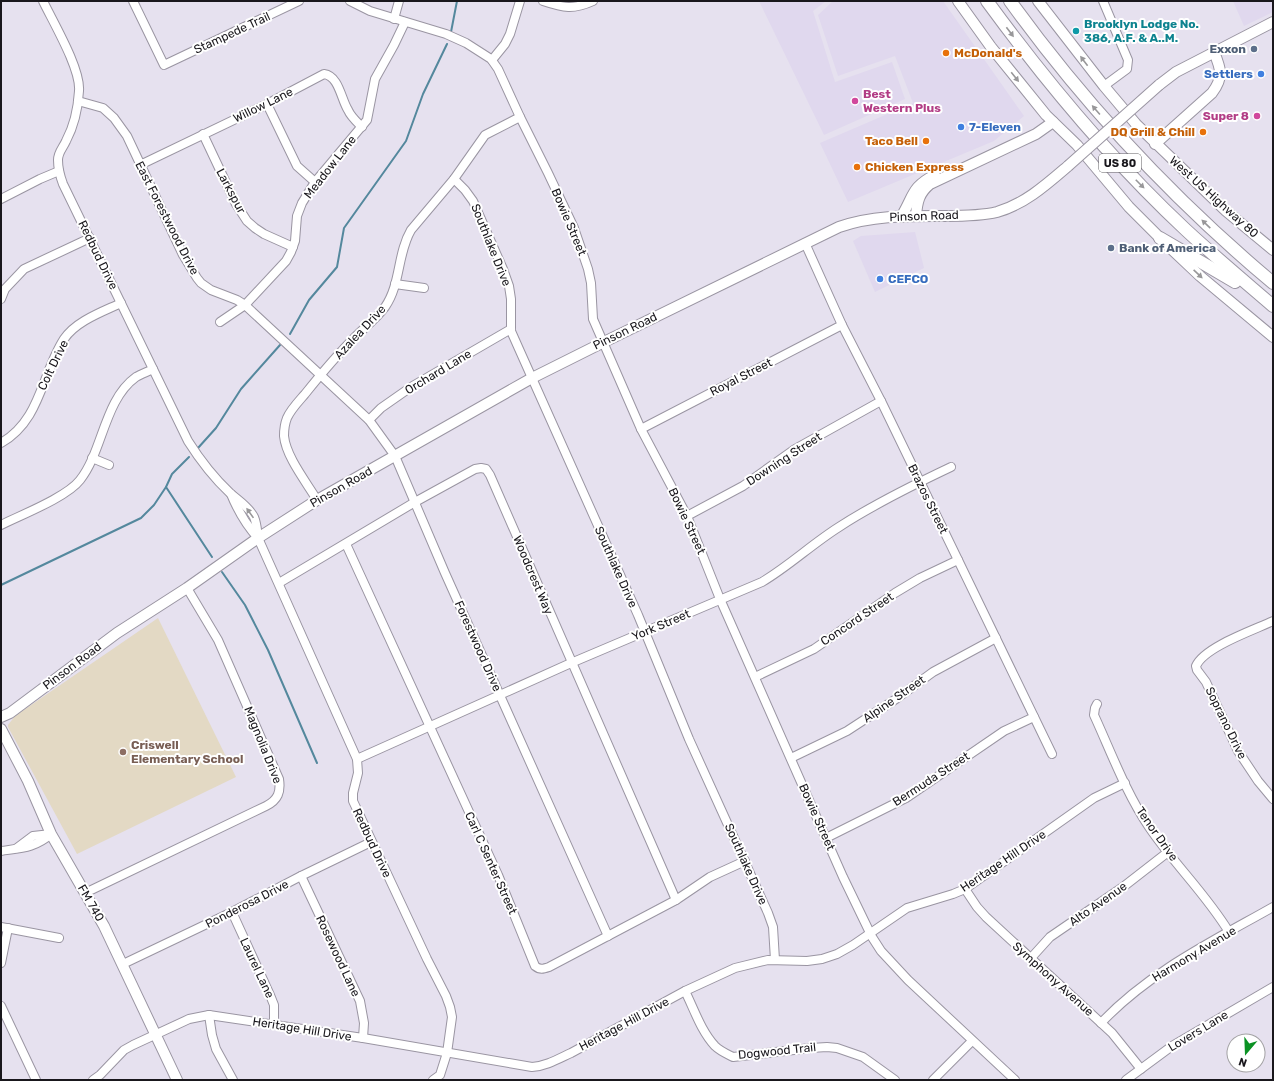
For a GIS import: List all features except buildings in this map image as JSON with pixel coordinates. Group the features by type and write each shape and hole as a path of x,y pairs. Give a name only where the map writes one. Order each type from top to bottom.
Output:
{"highway":[{"name":"US 80","path":"987,1 1043,75 1116,159 1185,229 1273,306"},
{"name":"US 80","path":"1010,1 1066,74 1141,159 1214,231 1273,283"},
{"path":"1160,238 1230,278 1261,303 1273,310"}],"main road":[{"path":"958,1 991,47 1053,122 1076,145 1129,207 1212,287 1273,337"},
{"name":"West US Highway 80","path":"1038,1 1104,86 1136,124 1226,211 1273,250"},
{"name":"Pinson Road","path":"1,717 10,713 117,633 317,500 532,378 805,243 854,222 875,218 966,215 998,211 1033,195 1159,85 1176,72 1273,22"},
{"path":"1155,144 1212,94 1216,88 1220,81 1221,71 1214,52"},
{"path":"916,216 919,197 927,187 936,180 1036,134 1053,122"},
{"path":"901,217 909,204 913,192 922,181 948,168 969,165"},
{"name":"FM 740","path":"1,729 28,781 51,834 104,926 178,1080"}],"street":[{"name":"Redbud Drive","path":"42,1 72,62 79,81 78,101 74,122 66,142 60,151 58,159 59,171 63,184 177,420 197,456 231,494 236,508 247,526 258,538 358,759 358,773 353,793 353,801 426,959 446,996 450,1007 452,1017 447,1053 440,1075 433,1080"},
{"name":"Stampede Trail","path":"132,1 164,65 299,1"},
{"name":"Bowie Street","path":"350,1 370,11 446,34 480,50 492,60 503,78 579,241 591,283 593,320 604,342 641,429 687,516 720,599 826,838 871,934 881,951 903,974 972,1041 1015,1080"},
{"path":"394,19 400,1"},
{"path":"492,60 506,44 520,1"},
{"path":"543,1 570,8 582,6 594,1"},
{"path":"1103,1 1128,60 1127,69 1104,86"},
{"name":"Meadow Lane","path":"220,322 244,305 286,261 293,247 298,211 315,182 367,120 375,79 405,22"},
{"name":"Willow Lane","path":"140,165 267,104 324,74 331,77 335,82 347,110 362,127"},
{"name":"East Forestwood Drive","path":"78,101 103,108 114,118 126,136 183,255 201,283 211,290 236,300 244,305 321,375"},
{"path":"267,104 297,166 315,182"},
{"name":"Azalea Drive","path":"317,500 290,455 284,437 287,419 291,411 349,343 383,309 391,297 402,250 411,230 454,179 485,135 520,117"},
{"name":"Larkspur","path":"203,134 236,204 247,221 264,234 293,247"},
{"path":"1,199 40,178 59,171"},
{"name":"Southlake Drive","path":"454,179 473,201 503,269 510,292 511,329 644,632 689,739 745,861 773,927 775,960"},
{"path":"1,299 5,289 24,269 90,238"},
{"name":"Brazos Street","path":"805,243 842,325 881,401 1052,754"},
{"path":"395,284 424,288"},
{"name":"Colt Drive","path":"1,443 21,428 31,413 64,339 76,326 121,303"},
{"name":"Royal Street","path":"641,429 842,325"},
{"name":"Orchard Lane","path":"369,420 381,408 411,387 511,329"},
{"path":"1,525 68,491 79,481 88,468 115,403 124,390 136,378 153,369"},
{"name":"Forestwood Drive","path":"321,375 369,420 395,456 608,936"},
{"name":"Downing Street","path":"687,516 743,486 795,449 881,401"},
{"path":"92,458 109,465"},
{"name":"York Street","path":"358,759 429,726 501,696 571,663 762,582 774,575 813,544 840,526 920,481 951,467"},
{"name":"Woodcrest Way","path":"279,583 415,502 476,469 486,469 490,475 676,900"},
{"name":"Carl C Senter Street","path":"346,544 498,875 535,966 538,969 549,967 676,900 710,877 745,861"},
{"name":"Concord Street","path":"755,677 814,649 895,593 920,578 958,560"},
{"name":"Magnolia Drive","path":"85,893 274,802 278,796 280,788 279,779 246,702 218,640 186,588"},
{"name":"Soprano Drive","path":"1273,621 1216,647 1199,661 1196,666 1197,670 1206,682 1238,751 1258,781 1273,799"},
{"name":"Alpine Street","path":"791,758 847,731 896,699 933,672 996,638"},
{"name":"Tenor Drive","path":"1097,704 1094,708 1094,715 1125,784 1145,821 1168,852 1214,908 1229,932"},
{"name":"Bermuda Street","path":"826,838 906,798 1004,731 1034,717"},
{"name":"Heritage Hill Drive","path":"93,1080 100,1075 124,1050 189,1020 209,1015 362,1038 532,1067 540,1066 571,1053 686,991 735,968 763,961 807,961 822,959 838,954 871,934 907,908 965,889 1094,798 1125,784"},
{"path":"1,851 38,844 51,834"},
{"name":"Ponderosa Drive","path":"123,964 232,912 371,842"},
{"name":"Alto Avenue","path":"1031,958 1050,937 1130,883 1168,852"},
{"name":"Rosewood Lane","path":"301,876 360,1001 364,1023 362,1038"},
{"name":"Symphony Avenue","path":"965,889 981,912 1116,1037 1141,1069"},
{"name":"Harmony Avenue","path":"1101,1023 1120,1004 1159,973 1273,907"},
{"name":"Laurel Lane","path":"232,912 274,1005 274,1025"},
{"path":"1,963 4,928 59,938"},
{"name":"Lovers Lane","path":"1126,1080 1172,1046 1273,987"},
{"name":"Dogwood Trail","path":"686,991 704,1031 715,1046 733,1057 827,1046 863,1057 895,1080"},
{"path":"1,1006 36,1080"},
{"path":"209,1015 216,1049 233,1080"},
{"path":"933,1080 972,1041"}],"shaded area":[{"path":"759,1 826,1 813,11 835,82 892,62 905,99 824,135"},
{"path":"833,1 943,1 1024,116 994,141 848,202 820,143 913,103 895,56 838,76 818,15"},
{"path":"1233,1 1273,1 1273,12 1244,26"},
{"path":"915,232 924,268 875,292 853,241 861,236"},
{"name":"Criswell Elementary School","path":"158,618 236,777 77,854 8,725 15,716"}],"waterway":[{"path":"451,32 457,1"},
{"path":"290,334 309,300 337,267 344,228 406,141 423,94 447,44"},
{"path":"198,448 216,428 241,389 280,345"},
{"path":"1,585 141,518 154,505 166,487 172,474 189,457"},
{"path":"166,487 212,557"},
{"path":"222,572 245,605 268,650 317,763"}],"place":[{"name":"Brooklyn Lodge No. 386, A.F. & A..M.","path":"1076,31"},
{"name":"Exxon","path":"1254,49"},
{"name":"McDonald's","path":"946,53"},
{"name":"Settlers","path":"1261,74"},
{"name":"Best Western Plus","path":"855,101"},
{"name":"Super 8","path":"1257,116"},
{"name":"7-Eleven","path":"961,127"},
{"name":"DQ Grill & Chill","path":"1203,132"},
{"name":"Taco Bell","path":"926,141"},
{"name":"Chicken Express","path":"857,167"},
{"name":"Bank of America","path":"1111,248"},
{"name":"CEFCO","path":"880,279"},
{"name":"Criswell Elementary School","path":"123,752"}]}
